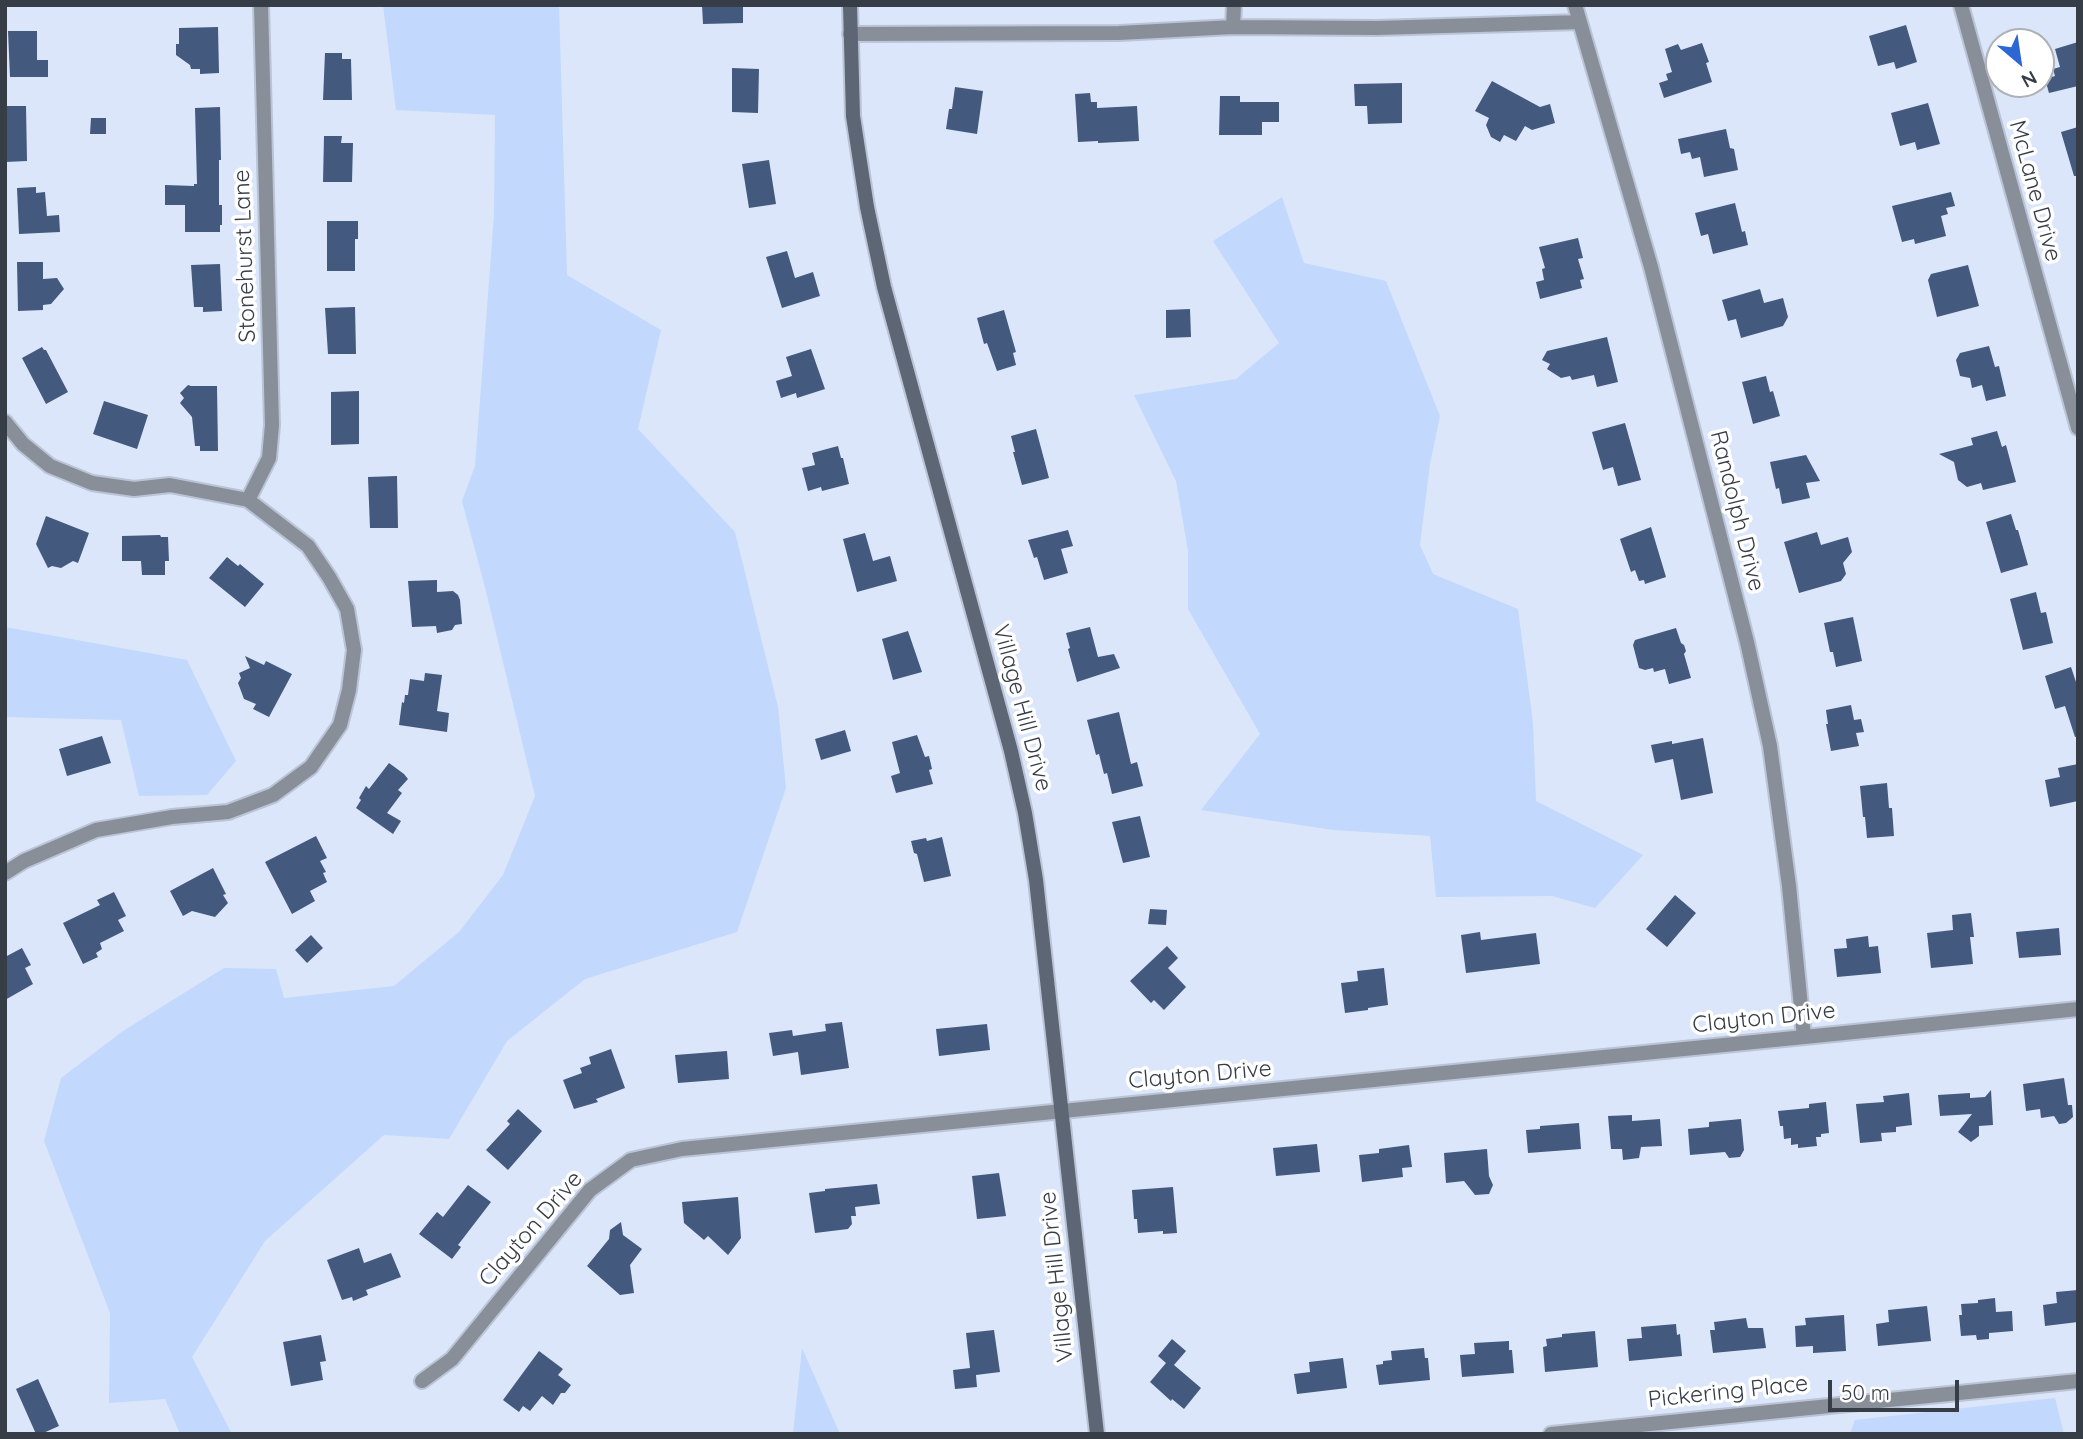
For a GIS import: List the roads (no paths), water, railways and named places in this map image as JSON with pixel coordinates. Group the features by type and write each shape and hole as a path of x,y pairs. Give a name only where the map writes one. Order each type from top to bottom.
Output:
{"street":[{"name":"Stonehurst Lane","path":"248,500 269,458 272,425 261,5"},
{"name":"Village Hill Drive","path":"850,5 853,116 867,207 884,287 1025,813 1036,880 1097,1434"},
{"path":"1233,27 1234,5"},
{"name":"Randolph Drive","path":"1575,5 1651,268 1747,642 1773,772 1789,886 1804,1037"},
{"name":"McLane Drive","path":"1961,5 2078,428"},
{"path":"850,34 1119,33 1233,27 1580,22"},
{"path":"5,422 23,444 50,466 92,483 134,489 170,485 248,500 308,546 347,609 354,650 349,690 340,725 311,767 273,795 228,812 172,817 96,830 24,861 5,873"},
{"name":"Clayton Drive","path":"422,1381 452,1359 590,1190 631,1160 682,1149 1325,1087 2078,1009"},
{"name":"Pickering Place","path":"1550,1434 2078,1381"}]}
